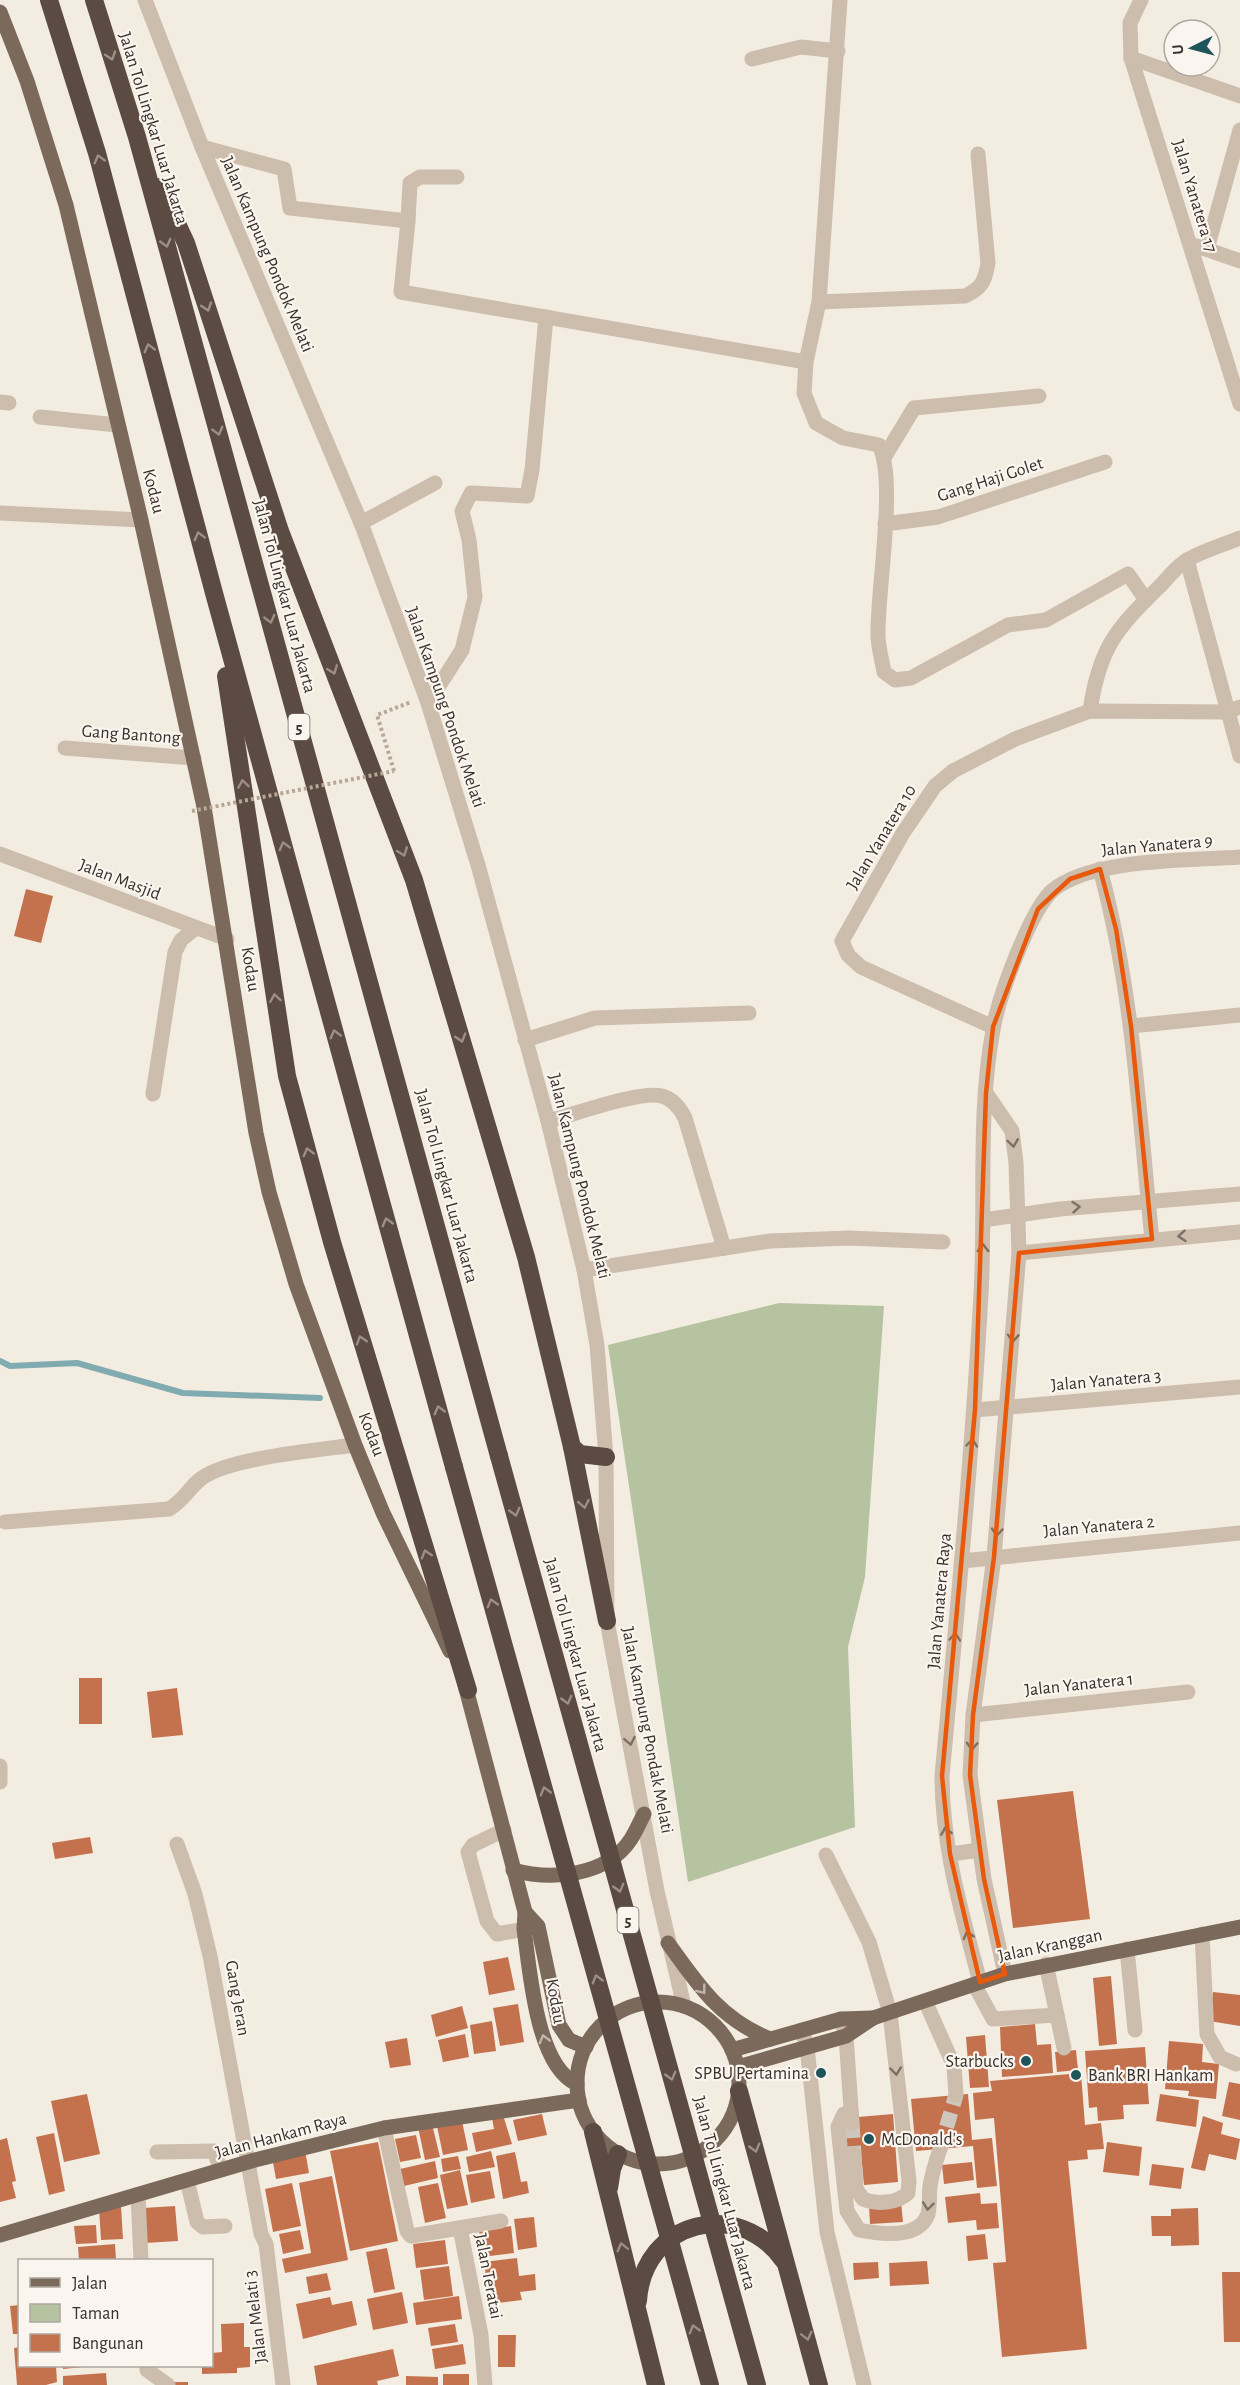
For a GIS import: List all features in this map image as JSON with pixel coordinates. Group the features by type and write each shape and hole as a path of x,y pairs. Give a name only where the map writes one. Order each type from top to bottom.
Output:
{"highway":[{"path":"49,0 97,153 214,593 454,1467 710,2385"},
{"name":"Jalan Tol Lingkar Luar Jakarta","path":"94,0 137,136 499,1456 757,2385"},
{"path":"137,136 186,243 280,531 414,880 526,1257 572,1447 607,1621"},
{"path":"214,593 287,1076 332,1242 468,1690"},
{"path":"572,1447 580,1454 606,1457"},
{"path":"739,2091 791,2274 819,2385"},
{"path":"593,2132 656,2385"},
{"path":"609,2199 610,2177 618,2154"},
{"path":"638,2311 640,2284 650,2260 668,2240 679,2233 705,2224 731,2224 757,2234 777,2251 791,2274"}],"main road":[{"name":"Kodau","path":"0,12 27,81 66,205 141,520 194,758 227,939 256,1133 269,1192 296,1284 355,1444 383,1513 468,1690 513,1870 532,1934 549,1976 562,2031 569,2040 586,2046"},
{"path":"513,1870 556,1876 597,1866 631,1840 644,1814"},
{"name":"Jalan Kranggan","path":"732,2050 841,2019 873,2018 1005,1974 1046,1964 1240,1927"},
{"name":"Kodau","path":"532,1934 531,1976 543,2040 550,2058 578,2092"},
{"path":"668,1942 711,2001 746,2030 770,2040"},
{"path":"654,2002 684,2006 713,2023 732,2050 738,2067 739,2091 731,2120 723,2132 702,2152 689,2159 653,2164 618,2154 593,2132 578,2092 579,2067 586,2046 600,2026 625,2009 654,2002"},
{"name":"Jalan Kranggan","path":"738,2067 846,2036 873,2018"},
{"name":"Jalan Hankam Raya","path":"0,2235 252,2161 384,2128 578,2092"}],"street":[{"name":"Jalan Kampung Pondok Melati","path":"145,0 202,147 361,523 426,699 478,865 548,1121 584,1270 597,1345 606,1457"},
{"path":"840,0 819,302 806,362 804,393 816,423 843,438 879,445 885,456 885,524 878,636 884,672 895,680 911,678 1008,625 1046,620 1128,574 1146,600"},
{"name":"Jalan Yanatera 17","path":"1141,0 1130,23 1131,58 1240,404"},
{"path":"752,58 801,47 838,51"},
{"path":"1131,58 1240,96"},
{"path":"1207,249 1240,130"},
{"path":"202,147 284,169 290,208 408,221"},
{"path":"819,302 965,296 979,289 985,278 988,263 978,154"},
{"path":"457,177 420,177 410,183 408,221 398,300 546,317 806,362"},
{"path":"1189,243 1240,261"},
{"path":"426,699 462,650 475,597 470,540 462,511 471,494 527,496 532,470 546,317"},
{"path":"885,456 914,408 1039,396"},
{"path":"40,417 117,425"},
{"name":"Gang Haji Golet","path":"885,524 938,517 1106,462"},
{"path":"361,523 435,483"},
{"path":"0,513 141,520"},
{"path":"1090,711 1094,682 1111,638 1187,560 1240,538"},
{"path":"1187,560 1234,709 1240,756"},
{"name":"Jalan Yanatera 10","path":"993,1027 861,967 848,955 842,941 903,833 935,786 979,756 1015,739 1090,711 1234,709"},
{"name":"Gang Bantong","path":"65,748 194,758"},
{"name":"Jalan Masjid","path":"0,854 227,939"},
{"name":"Jalan Yanatera 9","path":"993,1027 1026,932 1038,909 1052,892 1070,879 1100,869 1240,857"},
{"path":"1100,869 1116,929 1131,1026 1152,1239"},
{"path":"153,1094 175,952 181,940 196,928"},
{"path":"525,1040 595,1018 749,1013"},
{"path":"1131,1026 1240,1015"},
{"name":"Jalan Yanatera Raya","path":"993,1027 986,1093 975,1410 942,1776 943,1809 955,1889 977,1983 993,2019 1057,2015"},
{"path":"986,1093 1012,1131 1016,1163 1019,1253 994,1557 973,1715 970,1775 980,1850 1005,1974"},
{"path":"548,1121 639,1096 662,1096 673,1101 685,1118 724,1248"},
{"path":"983,1220 1148,1201 1240,1194"},
{"path":"1019,1253 1240,1232"},
{"path":"584,1270 770,1241 849,1238 943,1242"},
{"name":"Jalan Yanatera 3","path":"975,1410 1240,1388"},
{"path":"5,1522 169,1509 183,1501 201,1478 224,1466 355,1444"},
{"name":"Jalan Kampung Pondak Melati","path":"606,1457 607,1621 657,1891 684,2006"},
{"name":"Jalan Yanatera 2","path":"962,1561 1240,1533"},
{"name":"Jalan Yanatera 1","path":"973,1715 1188,1692"},
{"path":"0,1766 0,1782"},
{"path":"504,1830 473,1845 468,1852 469,1860 487,1921 497,1934 532,1934"},
{"name":"Gang Jeran","path":"177,1845 195,1894 210,1956 252,2161"},
{"path":"950,1854 980,1850"},
{"path":"826,1855 869,1942 890,2013 909,2181 908,2193 898,2200 868,2202 863,2199 856,2189 854,2154"},
{"path":"1202,1934 1207,2034 1220,2056 1236,2064"},
{"path":"1127,1949 1135,2030"},
{"path":"1046,1964 1064,2048"},
{"path":"925,2001 954,2066 956,2095"},
{"path":"841,2019 846,2036 851,2118 844,2114 838,2127 847,2211 859,2230 883,2235 909,2231 922,2223 928,2214 930,2184 940,2149"},
{"path":"802,2030 807,2047 827,2232 864,2385"},
{"name":"Jalan Teratai","path":"384,2128 409,2234 418,2237 460,2228 481,2335 485,2385"},
{"path":"157,2152 214,2151 221,2170"},
{"name":"Jalan Melati 3","path":"252,2161 261,2234 266,2244 283,2385"},
{"path":"187,2180 197,2222 203,2227 225,2226"},
{"path":"138,2195 141,2259"},
{"path":"460,2228 501,2221"},
{"path":"147,2367 147,2370 168,2385"}],"path":[{"path":"192,811 394,771 377,715 426,699"}],"highlighted area":[{"path":"1100,869 1116,929 1131,1026 1152,1239 1019,1253 994,1557 973,1715 970,1775 984,1879 1005,1974 980,1982 950,1854 942,1776 975,1410 986,1093 993,1027 1038,909 1070,879"}],"green space":[{"path":"779,1303 884,1306 865,1577 848,1647 855,1827 688,1882 608,1345"}],"building":[{"path":"26,889 53,896 41,943 14,936"},
{"path":"79,1678 102,1678 102,1724 79,1724"},
{"path":"177,1688 183,1735 152,1738 147,1692"},
{"path":"1073,1791 1090,1919 1013,1928 997,1800"},
{"path":"90,1837 93,1853 55,1859 52,1843"},
{"path":"508,1957 515,1990 489,1995 483,1962"},
{"path":"1111,1976 1117,2044 1099,2046 1093,1978"},
{"path":"1213,1992 1240,1995 1240,2026 1209,2021"},
{"path":"518,2004 524,2042 500,2046 493,2008"},
{"path":"462,2006 468,2028 436,2037 431,2015"},
{"path":"492,2021 496,2051 474,2054 470,2025"},
{"name":"Starbucks","path":"1035,2024 1037,2045 1051,2044 1053,2073 1002,2077 1000,2027"},
{"path":"465,2034 469,2057 443,2062 438,2040"},
{"path":"985,2035 989,2087 970,2088 966,2037"},
{"path":"407,2038 411,2065 390,2068 385,2042"},
{"path":"1169,2041 1203,2044 1202,2062 1219,2064 1216,2099 1188,2096 1189,2091 1165,2089"},
{"path":"1145,2047 1149,2104 1123,2105 1124,2119 1098,2121 1097,2107 1089,2108 1085,2051"},
{"path":"1076,2050 1078,2070 1057,2072 1055,2052"},
{"path":"1081,2073 1085,2125 1101,2123 1104,2149 1087,2150 1088,2159 1068,2161 1087,2349 1002,2357 993,2263 1006,2262 994,2118 975,2120 973,2093 992,2091 990,2081"},
{"path":"1229,2082 1240,2084 1240,2120 1222,2116"},
{"path":"87,2094 100,2154 64,2162 51,2101"},
{"path":"968,2094 972,2140 992,2138 997,2186 977,2188 973,2146 916,2151 911,2099"},
{"path":"1160,2094 1199,2100 1196,2127 1156,2121"},
{"path":"542,2114 547,2135 518,2141 513,2120"},
{"name":"McDonald's","path":"893,2114 898,2182 864,2185 861,2154 845,2155 843,2124 858,2117"},
{"path":"503,2115 512,2144 476,2152 472,2133 494,2129 492,2118"},
{"path":"1203,2116 1223,2123 1221,2134 1240,2139 1236,2160 1209,2154 1205,2171 1191,2168"},
{"path":"462,2121 468,2150 443,2155 437,2126"},
{"path":"432,2124 440,2157 425,2160 418,2127"},
{"path":"54,2133 65,2191 49,2195 36,2137"},
{"path":"416,2135 421,2158 400,2162 395,2139"},
{"path":"7,2138 16,2181 12,2182 16,2198 0,2202 0,2140"},
{"path":"378,2142 398,2241 350,2251 330,2151"},
{"path":"1107,2142 1142,2147 1139,2176 1103,2172"},
{"path":"305,2150 309,2173 276,2179 272,2157"},
{"path":"491,2151 495,2167 469,2172 466,2157"},
{"path":"515,2152 521,2182 527,2181 529,2193 503,2199 496,2156"},
{"path":"458,2156 461,2169 443,2172 441,2159"},
{"path":"435,2161 438,2178 404,2186 400,2169"},
{"path":"972,2162 974,2180 944,2184 942,2165"},
{"path":"1152,2164 1184,2168 1181,2189 1149,2185"},
{"path":"460,2170 468,2205 447,2209 440,2175"},
{"path":"490,2171 495,2198 471,2203 466,2175"},
{"path":"332,2176 348,2260 285,2273 282,2259 311,2253 299,2183"},
{"path":"292,2183 301,2226 273,2232 265,2189"},
{"path":"438,2183 446,2218 425,2223 418,2187"},
{"path":"980,2193 981,2204 997,2203 999,2228 977,2230 976,2220 948,2223 945,2197"},
{"path":"901,2202 903,2222 870,2224 869,2205"},
{"path":"121,2206 123,2239 101,2240 99,2208"},
{"path":"175,2206 178,2241 145,2243 143,2208"},
{"path":"1198,2208 1199,2245 1171,2246 1171,2236 1152,2236 1151,2216 1171,2216 1171,2209"},
{"path":"534,2217 537,2247 518,2250 514,2219"},
{"path":"96,2225 97,2243 76,2244 74,2226"},
{"path":"511,2226 514,2253 482,2257 479,2230"},
{"path":"300,2230 304,2249 283,2254 279,2234"},
{"path":"985,2234 988,2259 968,2261 966,2236"},
{"path":"445,2240 448,2264 416,2268 413,2244"},
{"path":"115,2244 116,2259 79,2259 78,2247"},
{"path":"387,2248 395,2289 374,2293 366,2252"},
{"path":"517,2258 519,2276 535,2274 536,2290 520,2292 522,2300 490,2304 484,2262"},
{"path":"927,2261 929,2284 890,2286 889,2263"},
{"path":"878,2262 879,2278 854,2280 853,2263"},
{"path":"449,2266 453,2296 424,2300 420,2270"},
{"path":"1222,2272 1240,2272 1240,2342 1224,2342"},
{"path":"327,2273 331,2290 309,2294 306,2277"},
{"path":"402,2292 408,2323 373,2330 367,2299"},
{"path":"459,2296 462,2319 416,2325 413,2303"},
{"path":"330,2297 332,2305 352,2301 357,2325 303,2339 296,2304"},
{"path":"18,2305 18,2334 13,2334 10,2306"},
{"path":"244,2323 244,2347 250,2347 250,2367 237,2368 237,2373 202,2374 202,2367 213,2367 213,2353 222,2352 221,2324"},
{"path":"455,2324 458,2342 431,2346 428,2328"},
{"path":"498,2335 516,2335 515,2367 498,2367"},
{"path":"463,2344 466,2364 435,2369 432,2349"},
{"path":"18,2347 18,2367 56,2367 57,2382 46,2385 17,2385 14,2348"},
{"path":"393,2349 399,2376 377,2381 378,2385 317,2385 314,2366"},
{"path":"106,2373 107,2385 63,2385 63,2376"},
{"path":"443,2374 469,2374 469,2385 443,2385"},
{"path":"406,2376 438,2377 438,2385 406,2385"},
{"path":"171,2382 188,2382 188,2385 171,2385"}],"waterway":[{"path":"0,1361 10,1366 77,1363 183,1393 320,1398"}],"tunnel":[{"path":"940,2149 956,2095"},
{"path":"852,2123 854,2154"}],"place":[{"name":"Starbucks","path":"1026,2061"},
{"name":"SPBU Pertamina","path":"821,2073"},
{"name":"Bank BRI Hankam","path":"1076,2075"},
{"name":"McDonald's","path":"869,2139"}]}
